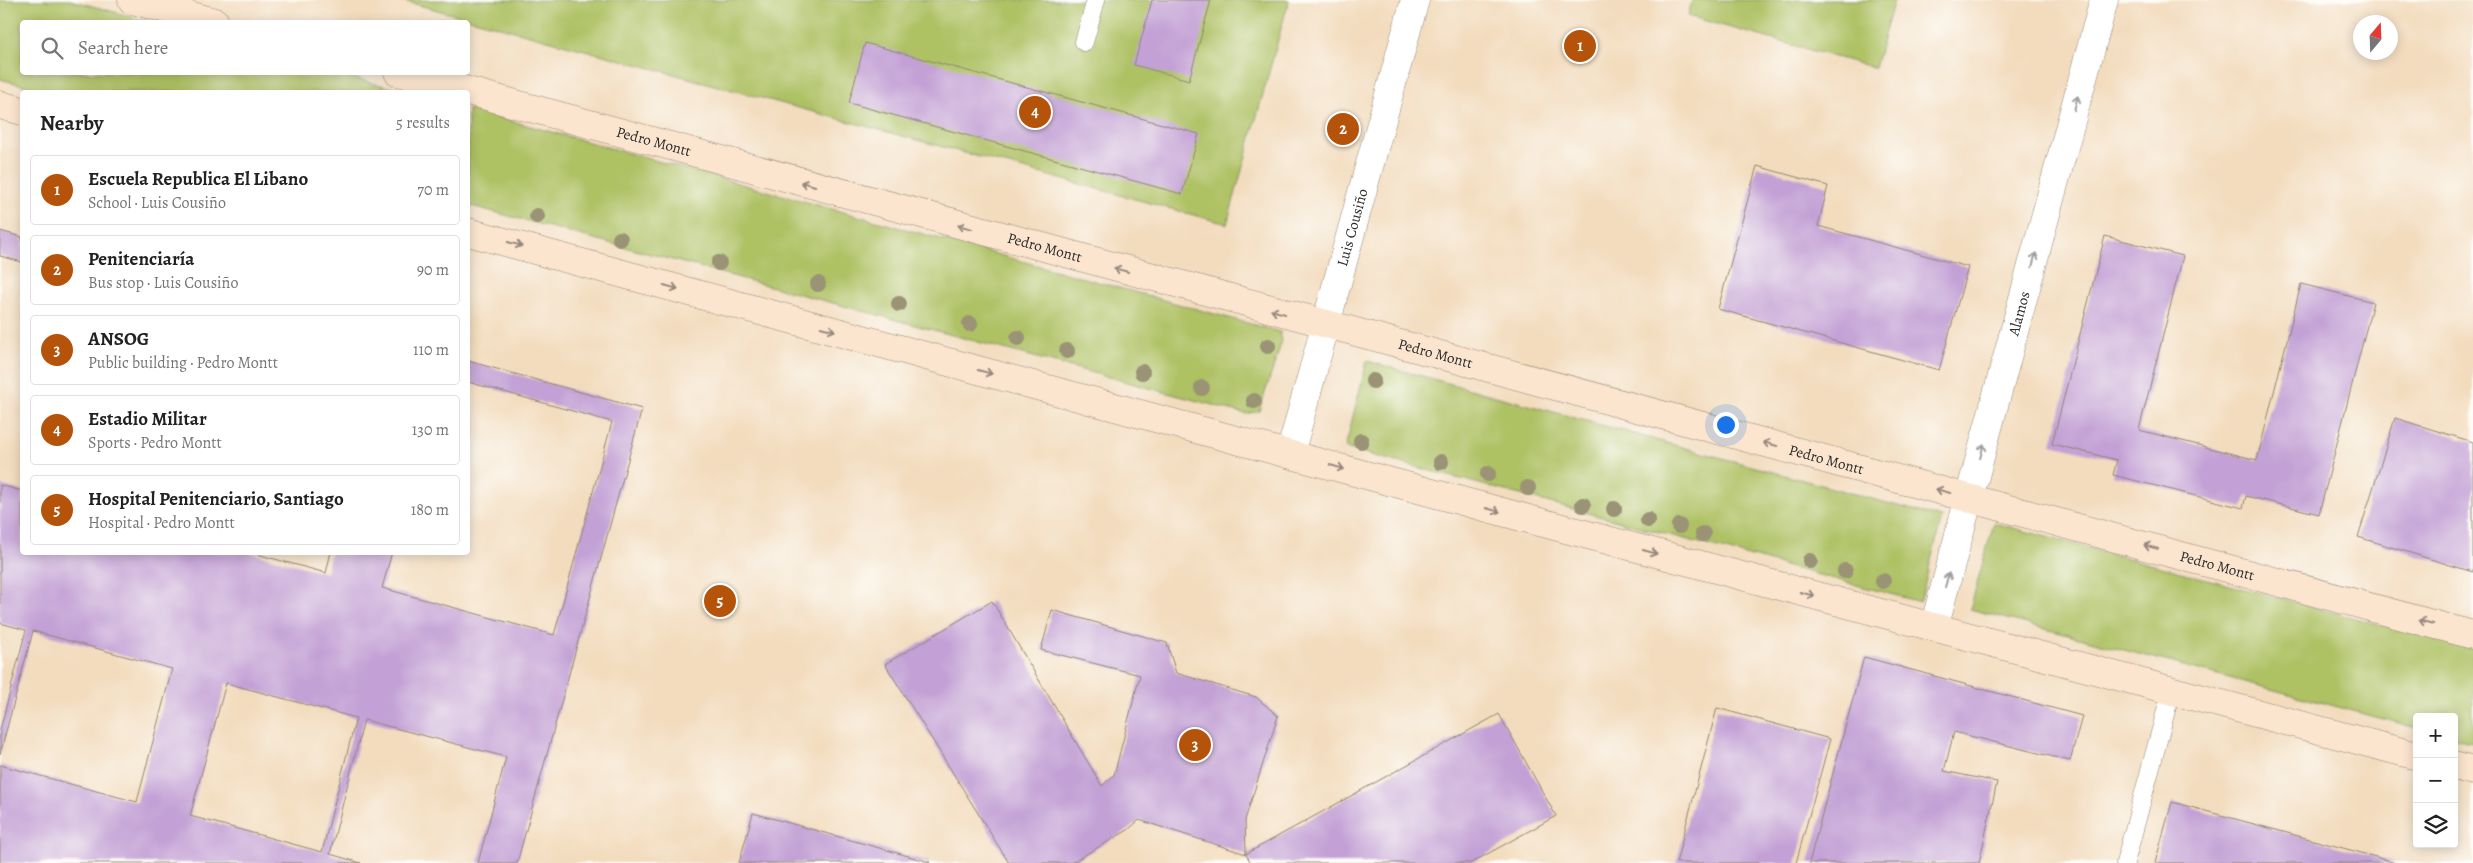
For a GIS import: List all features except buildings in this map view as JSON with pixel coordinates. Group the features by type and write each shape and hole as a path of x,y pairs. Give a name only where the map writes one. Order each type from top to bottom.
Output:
{"street":[{"path":"132,0 207,20"},
{"name":"Luis Cousiño","path":"1290,454 1415,0"},
{"name":"Alamos","path":"1934,627 2104,0"},
{"name":"Pedro Montt","path":"409,75 464,90"},
{"name":"Pedro Montt","path":"470,92 2473,635"},
{"path":"0,105 20,110"},
{"path":"470,233 2171,692 2413,755"},
{"path":"2458,767 2473,771"}],"lane":[{"path":"1084,42 1096,0"},
{"path":"2125,863 2171,692"}],"green space":[{"path":"0,0 70,0 145,20 20,20 20,75 342,75 399,90 41,90 0,79"},
{"path":"400,0 1289,0 1227,224"},
{"path":"1692,0 1894,0 1875,68 1688,16"},
{"path":"470,110 1280,332 1282,341 1259,411 1246,414 470,206"},
{"path":"1367,361 1942,518 1920,602 1345,448"},
{"path":"1994,523 2473,649 2473,742 2458,739 2458,713 2413,713 2413,727 1970,609"}],"place":[{"name":"Escuela Republica El Libano","path":"1580,46"},
{"name":"Estadio Militar","path":"1035,112"},
{"name":"Penitenciaría","path":"1343,129"},
{"name":"Hospital Penitenciario, Santiago","path":"720,601"},
{"name":"ANSOG","path":"1195,745"}]}
